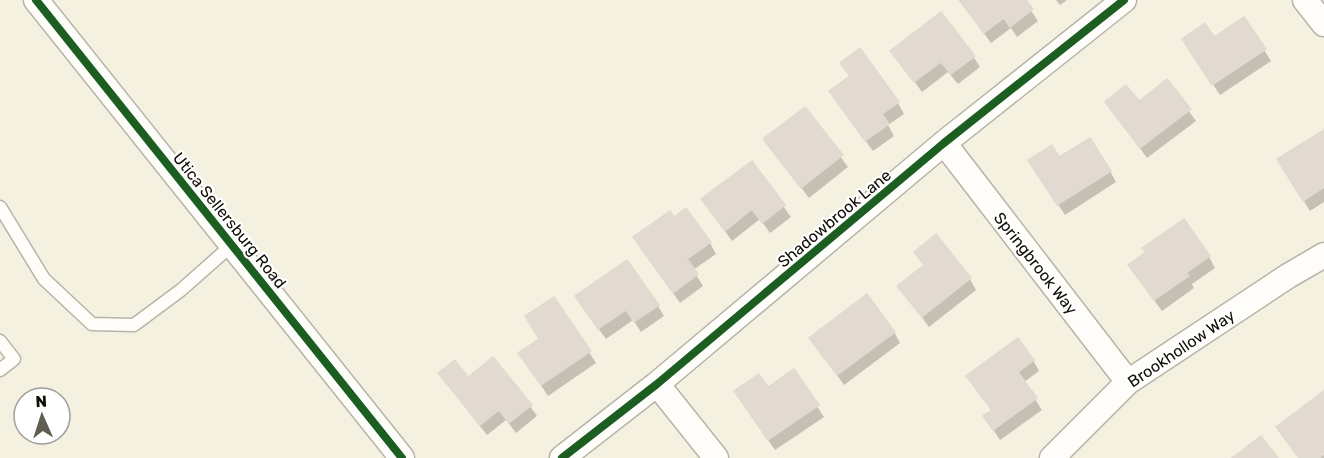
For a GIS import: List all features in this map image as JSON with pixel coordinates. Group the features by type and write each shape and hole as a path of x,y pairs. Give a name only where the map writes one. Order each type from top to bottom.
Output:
{"street":[{"name":"Utica Sellersburg Road","path":"36,0 402,458"},
{"name":"Shadowbrook Lane","path":"561,458 657,384 944,143 1124,0"},
{"path":"1305,0 1324,24"},
{"name":"Springbrook Way","path":"944,143 1128,382"},
{"name":"Brookhollow Way","path":"1052,458 1128,382 1288,276 1324,255"},
{"path":"657,384 716,458"}],"lane":[{"path":"0,207 44,279 92,324 134,326 181,290 232,244"},
{"path":"0,341 14,359 0,370"}],"building":[{"path":"959,0 1026,0 1033,9 1010,27 1004,18 984,33"},
{"path":"941,12 975,56 951,74 941,62 914,82 890,51"},
{"path":"1244,17 1266,49 1212,85 1182,39 1205,23 1214,37"},
{"path":"860,48 899,102 882,114 889,124 865,141 829,91 850,76 840,63"},
{"path":"1167,79 1191,109 1140,148 1105,102 1126,85 1139,101"},
{"path":"805,107 843,155 801,188 763,139"},
{"path":"1324,130 1324,187 1303,201 1277,159"},
{"path":"1090,138 1111,171 1057,205 1028,160 1052,145 1059,157"},
{"path":"752,161 785,205 762,223 752,209 725,231 701,199"},
{"path":"686,208 711,242 687,259 698,274 673,293 633,237 670,211 674,217"},
{"path":"1184,219 1210,256 1186,273 1189,276 1154,300 1128,265 1146,252 1142,248"},
{"path":"936,234 971,278 922,317 897,286 924,265 914,252"},
{"path":"627,260 659,305 634,322 626,310 598,329 575,296"},
{"path":"867,294 895,332 837,375 809,338"},
{"path":"554,297 591,351 541,385 518,353 539,339 525,316"},
{"path":"1018,338 1034,360 1018,372 1037,398 993,430 983,416 992,410 966,376"},
{"path":"493,357 532,405 509,423 499,410 480,425 438,373 455,360 468,377"},
{"path":"794,369 819,405 768,440 734,391 759,374 768,387"},
{"path":"1324,391 1324,454 1319,458 1299,458 1276,427"},
{"path":"1261,436 1278,458 1232,458"}],"cycle path":[{"path":"36,0 402,458"},
{"path":"562,458 657,384 944,143 1124,0"}]}
